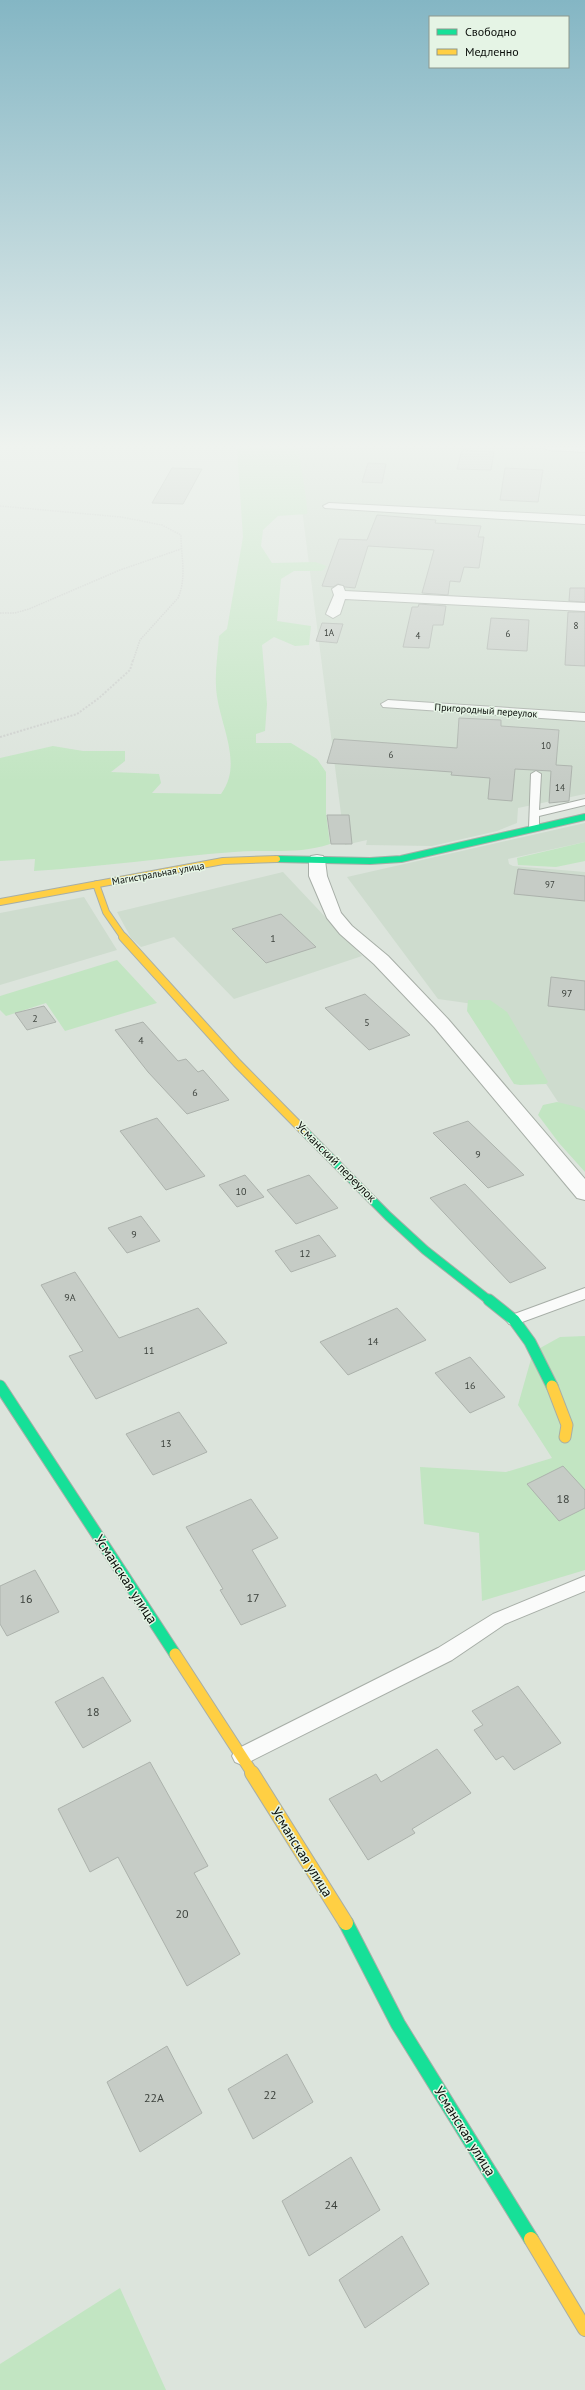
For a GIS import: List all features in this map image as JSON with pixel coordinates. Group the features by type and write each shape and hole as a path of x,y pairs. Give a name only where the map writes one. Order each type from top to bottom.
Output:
{"street":[{"path":"333,614 339,592 585,607"},
{"name":"Пригородный переулок","path":"388,704 585,717"},
{"name":"Магистральная улица","path":"0,902 223,861 260,859 370,861 402,859 585,817"},
{"path":"317,860 318,876 333,914 346,930 381,960 441,1024 585,1193"},
{"name":"Усманский переулок","path":"96,884 106,912 123,937 237,1063 388,1216 425,1250 514,1320 530,1342 558,1398 567,1425 565,1437"},
{"name":"Усманская улица","path":"0,1386 242,1756 342,1916 398,2024 508,2199 585,2329"}],"lane":[{"path":"534,828 536,774"},
{"path":"534,814 585,802"},
{"path":"514,1320 585,1293"},
{"path":"242,1756 446,1654 499,1619 585,1583"}],"path":[{"path":"0,613 15,613 29,609 120,570 153,559"},
{"path":"0,737 77,714 112,687 130,670 140,640 164,615 182,591 184,572 182,559"}],"shaded area":[{"path":"308,559 585,559 585,794 518,808 517,823 497,831 432,846 366,845 367,840 345,845"},
{"path":"585,823 585,842 508,859 509,864 513,866 585,872 585,1113 564,1111 495,1007 438,999 347,877"},
{"path":"283,872 362,956 234,999 174,937 141,947 131,938 117,912"},
{"path":"84,897 117,950 0,985 0,913"}],"green space":[{"path":"239,559 269,559 272,563 315,562 327,566 322,571 294,571 281,579 277,621 311,626 309,645 295,646 274,637 262,645 267,704 265,731 256,734 256,743 291,743 317,759 326,772 326,813 330,844 294,851 234,852 34,871 35,859 0,861 0,758 53,746 83,751 125,751 125,761 111,772 159,774 161,783 152,793 221,794 228,782 230,755 228,741 217,699 216,674 219,636 227,629"},
{"path":"585,842 585,861 556,867 518,865 517,858"},
{"path":"117,960 157,1003 65,1031 46,1003 6,1016 0,1010 0,996"},
{"path":"468,1000 490,1000 507,1012 548,1082 546,1084 514,1084 467,1011"},
{"path":"557,1102 582,1108 585,1111 585,1172 559,1143 538,1115 543,1105"},
{"path":"585,1336 585,1570 482,1601 479,1533 424,1524 420,1467 506,1472 552,1458 518,1405 533,1352 560,1337"},
{"path":"120,2288 166,2390 0,2390 0,2364"}],"building":[{"path":"332,559 364,559 355,588 345,587 338,584 333,587 322,586"},
{"path":"432,559 481,559 479,568 464,567 460,582 450,581 448,595 422,593"},
{"path":"570,588 585,588 585,602 569,601"},
{"path":"419,604 446,606 443,625 433,625 429,648 403,647 412,607 418,607"},
{"path":"568,612 585,612 585,666 565,665"},
{"path":"491,618 529,620 527,651 487,649"},
{"path":"322,623 343,624 337,643 316,641"},
{"path":"459,718 501,720 501,726 559,730 556,765 572,766 569,801 549,803 551,771 515,769 512,801 488,799 490,778 451,775 452,772 327,763 334,739 457,748"},
{"path":"327,815 349,815 352,844 331,844"},
{"path":"518,869 585,876 585,901 514,894"},
{"path":"281,914 316,947 266,963 232,929"},
{"path":"551,977 585,981 585,1010 548,1006"},
{"path":"365,994 410,1035 369,1050 325,1008"},
{"path":"44,1006 56,1022 27,1030 15,1013"},
{"path":"143,1022 178,1061 186,1059 198,1072 203,1070 229,1100 187,1114 148,1072 115,1030"},
{"path":"157,1118 205,1176 166,1190 120,1131"},
{"path":"468,1121 524,1175 488,1188 433,1133"},
{"path":"245,1175 264,1197 237,1207 219,1185"},
{"path":"309,1175 338,1208 296,1224 267,1190"},
{"path":"465,1184 546,1268 510,1283 430,1198"},
{"path":"141,1216 160,1241 127,1253 108,1228"},
{"path":"319,1235 336,1256 291,1272 275,1251"},
{"path":"75,1272 119,1338 198,1308 227,1343 96,1399 69,1356 83,1351 41,1285"},
{"path":"397,1308 426,1340 348,1375 320,1342"},
{"path":"470,1357 505,1397 470,1413 435,1373"},
{"path":"179,1412 207,1452 153,1475 126,1434"},
{"path":"563,1466 585,1490 585,1508 559,1521 527,1484"},
{"path":"251,1499 278,1538 252,1550 286,1606 241,1625 220,1590 223,1589 186,1527"},
{"path":"35,1570 59,1612 7,1636 0,1624 0,1586"},
{"path":"103,1677 131,1721 83,1748 55,1702"},
{"path":"518,1686 561,1743 514,1770 503,1756 496,1760 474,1730 483,1725 472,1711"},
{"path":"437,1749 471,1793 412,1829 415,1833 368,1860 329,1799 376,1774 381,1782"},
{"path":"150,1762 208,1866 194,1873 240,1954 187,1986 118,1857 90,1872 58,1809"},
{"path":"167,2046 202,2113 140,2152 107,2082"},
{"path":"287,2054 313,2102 253,2139 228,2089"},
{"path":"351,2157 380,2210 309,2256 282,2201"},
{"path":"402,2236 429,2284 365,2328 339,2280"}],"traffic: fast":[{"path":"277,859 370,861 401,859 585,817"},
{"path":"303,1130 388,1216 425,1250 514,1320 530,1342 552,1386"},
{"path":"0,1386 175,1654"},
{"path":"346,1923 398,2024 531,2239"}],"traffic: slow":[{"path":"0,902 223,861 277,859"},
{"path":"96,884 106,912 123,937 237,1063 303,1130"},
{"path":"552,1386 567,1425 565,1437"},
{"path":"175,1654 242,1756 346,1923"},
{"path":"531,2239 585,2329"}]}
